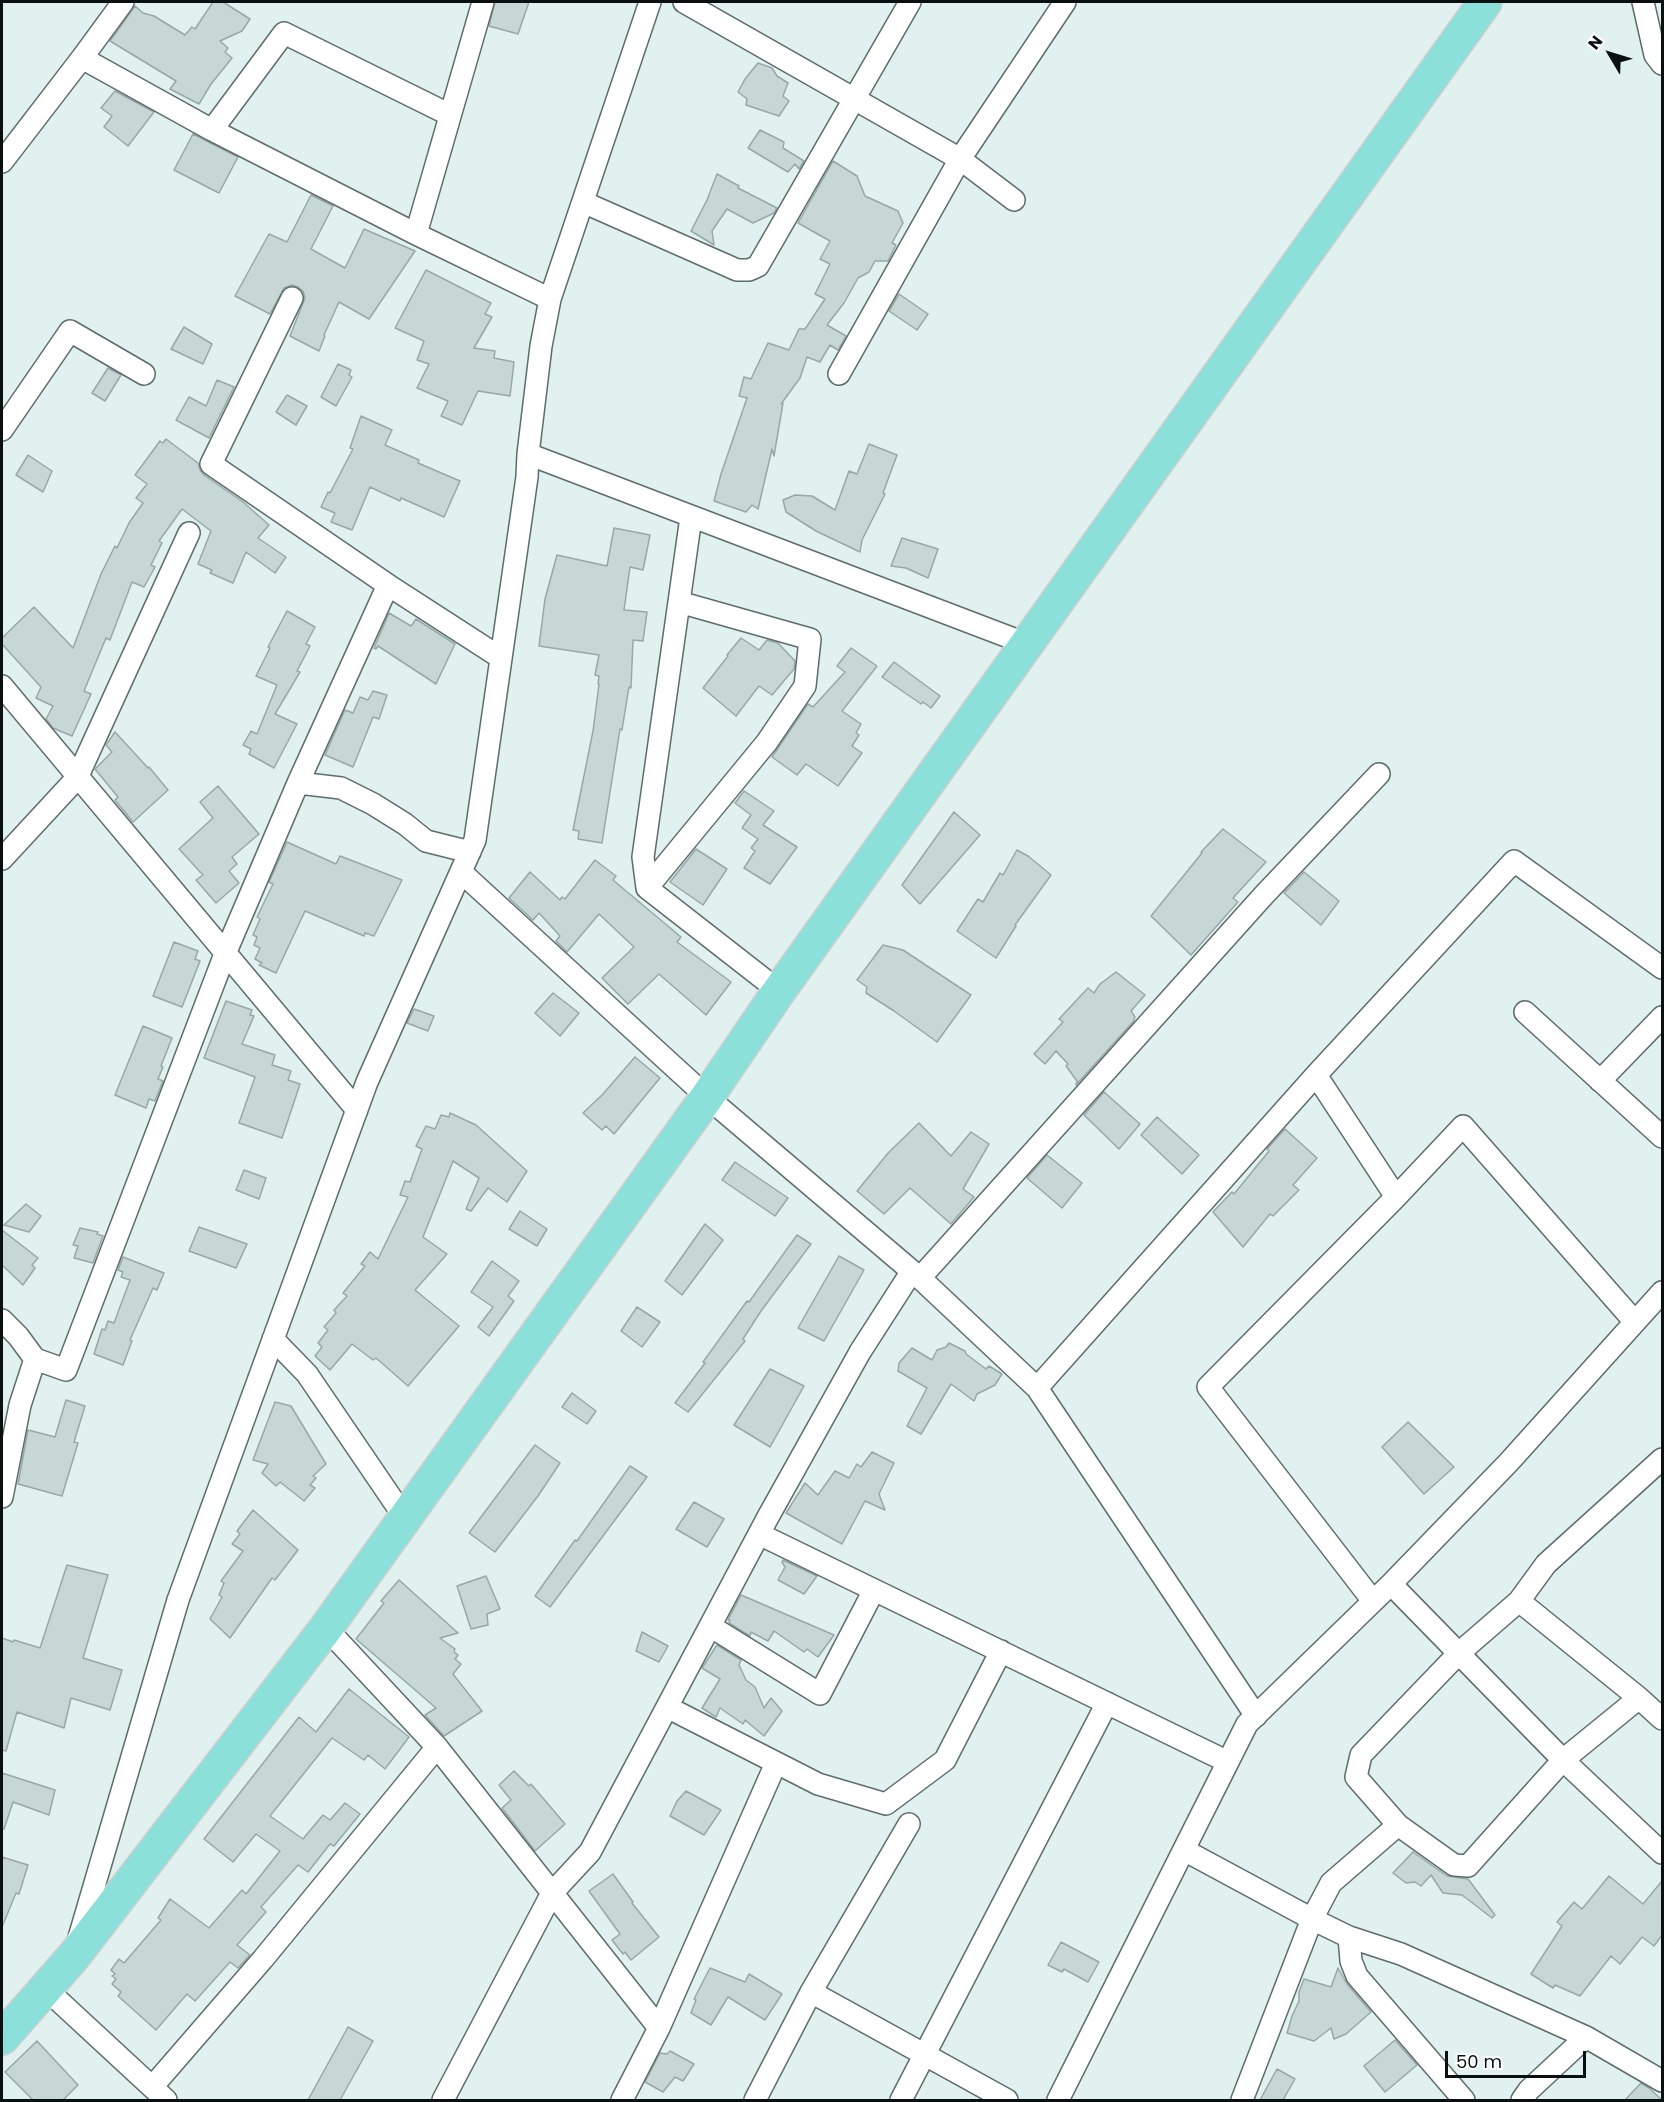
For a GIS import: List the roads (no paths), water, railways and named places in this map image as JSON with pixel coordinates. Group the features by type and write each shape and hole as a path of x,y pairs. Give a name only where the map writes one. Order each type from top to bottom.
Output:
{"main road":[{"path":"2,2038 74,1956 326,1628 707,1097 779,991 1485,2"}],"street":[{"path":"2,162 123,2"},
{"path":"416,234 483,2"},
{"path":"74,1956 178,1600 367,1082 475,840 527,477 541,346 550,299 650,2"},
{"path":"684,2 960,159 1014,200"},
{"path":"583,202 737,270 749,270 758,266 910,2"},
{"path":"839,374 960,159 1065,2"},
{"path":"1643,2 1654,55 1662,64"},
{"path":"212,130 284,33 450,116"},
{"path":"82,58 212,130 550,299"},
{"path":"292,298 211,464 388,585 501,658"},
{"path":"2,430 70,331 144,374"},
{"path":"528,454 1027,644"},
{"path":"692,517 644,857 647,888 779,991"},
{"path":"2,858 77,778 189,533"},
{"path":"2,1320 18,1336 35,1359 66,1370 225,954 298,783 388,585"},
{"path":"647,888 767,742 805,686 810,639 679,602"},
{"path":"2,686 357,1110"},
{"path":"443,2100 552,1893 590,1852 759,1534 860,1352 916,1275 1257,903 1379,774"},
{"path":"298,783 341,788 373,804 426,841 470,852"},
{"path":"1036,1388 1316,1075 1514,861 1662,968"},
{"path":"460,872 707,1097 916,1275 1036,1388 1256,1716"},
{"path":"1525,1012 1662,1137"},
{"path":"1600,1081 1662,1017"},
{"path":"1316,1075 1396,1197"},
{"path":"1373,1601 1208,1387 1463,1126 1635,1322"},
{"path":"1058,2100 1247,1724 1391,1584 1509,1462 1662,1292"},
{"path":"273,1339 307,1374 405,1518"},
{"path":"2,1497 20,1405 35,1359"},
{"path":"2,1422 20,1405"},
{"path":"1639,1698 1563,1760 1468,1866 1455,1865 1398,1825 1356,1777 1361,1755 1459,1653 1519,1601 1546,1564 1662,1459"},
{"path":"759,1534 1228,1762"},
{"path":"1391,1584 1563,1760 1662,1853"},
{"path":"710,1626 820,1694 874,1590"},
{"path":"1519,1601 1662,1719"},
{"path":"326,1628 437,1747 659,2028"},
{"path":"667,1707 818,1784 886,1804 945,1760 1001,1651"},
{"path":"901,2100 1107,1703"},
{"path":"46,1989 160,2093 263,1959 437,1747"},
{"path":"622,2100 659,2028 776,1763"},
{"path":"756,2100 812,1992 909,1824"},
{"path":"1242,2100 1312,1919 1330,1883 1398,1825"},
{"path":"1184,1850 1312,1919 1349,1936 1401,1954 1586,2037 1662,2081"},
{"path":"1349,1936 1351,1961 1357,1976 1464,2100"},
{"path":"812,1992 1007,2100"},
{"path":"1522,2100 1529,2090 1586,2037"}]}
